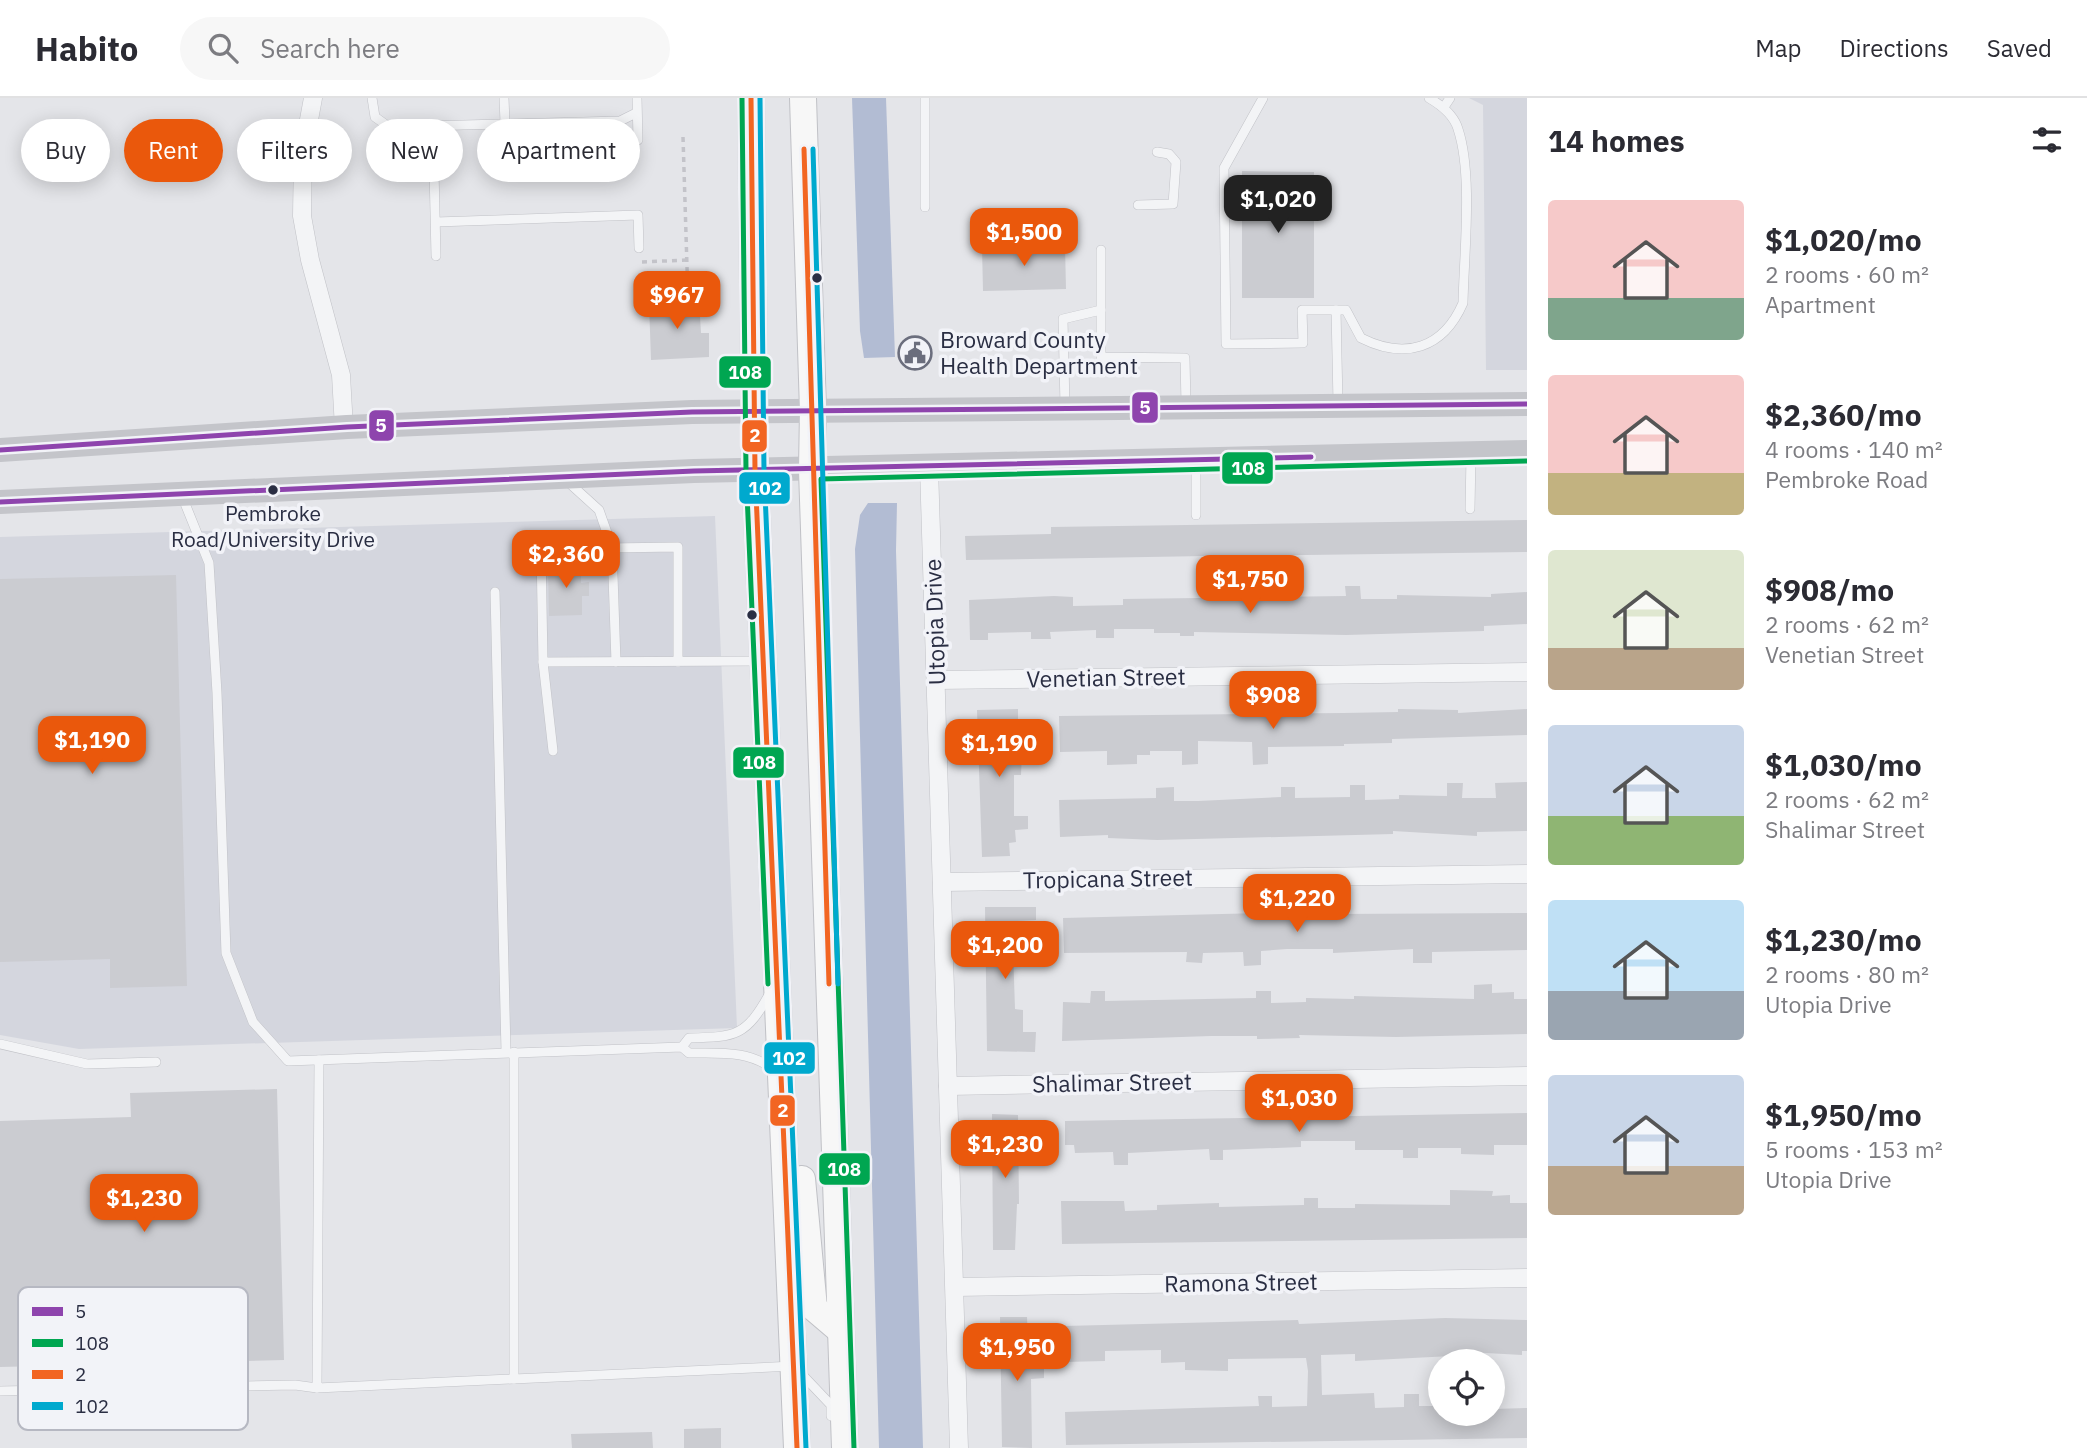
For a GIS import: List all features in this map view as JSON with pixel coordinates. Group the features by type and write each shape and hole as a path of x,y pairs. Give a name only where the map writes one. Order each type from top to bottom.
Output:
{"main road":[{"path":"751,98 755,470 797,1448"},
{"path":"803,98 813,410 812,470 841,1331 838,1437"},
{"path":"0,450 344,428 756,410 1527,404"},
{"path":"0,502 755,470 1527,452"},
{"path":"779,1040 792,1066 814,1308 841,1331"}],"street":[{"path":"313,98 303,152 302,216 310,260 341,376 344,428"},
{"name":"Utopia Drive","path":"929,467 959,1448"},
{"name":"Venetian Street","path":"937,680 1527,672"},
{"name":"Tropicana Street","path":"942,882 1527,874"},
{"name":"Shalimar Street","path":"948,1086 1527,1076"},
{"name":"Ramona Street","path":"955,1287 1527,1278"}],"lane":[{"path":"372,98 377,119"},
{"path":"504,98 505,119"},
{"path":"636,119 637,98"},
{"path":"925,98 925,207"},
{"path":"1263,98 1224,168 1226,344 1303,344 1302,310 1346,310 1360,338 1396,351 1429,342 1440,336 1455,321 1463,303 1464,167 1458,127 1444,107 1429,98"},
{"path":"1444,107 1450,98"},
{"path":"624,119 636,113"},
{"path":"1138,205 1173,204 1177,162 1168,154 1157,152"},
{"path":"435,182 436,256"},
{"path":"436,222 638,215 639,248"},
{"path":"1101,250 1101,357 1185,358 1186,407"},
{"path":"1065,409 1063,319 1101,310"},
{"path":"1336,310 1338,406"},
{"path":"1470,509 1471,453"},
{"path":"1196,460 1196,514"},
{"path":"563,477 599,510 612,547 616,662"},
{"path":"181,494 209,563 217,693 226,953 253,1022 288,1061 682,1046 689,1038 730,1037 739,1033 755,1019 777,981"},
{"path":"553,751 543,662 541,550 678,547 678,662"},
{"path":"495,592 510,1052 514,1379"},
{"path":"543,662 763,661"},
{"path":"0,1044 87,1064 156,1062"},
{"path":"682,1046 688,1053 731,1053 754,1057 781,1076"},
{"path":"317,1388 319,1060"},
{"path":"248,1386 295,1385 317,1388 794,1366 831,1405 838,1437"},
{"path":"0,1391 18,1391"}],"path":[{"path":"683,137 688,299"},
{"path":"640,262 687,260"}],"shaded area":[{"path":"1469,98 1527,98 1527,370 1486,370 1483,105"},
{"path":"715,516 737,1028 79,1049 0,1035 0,537"}],"water":[{"path":"852,98 886,98 895,357 864,358 860,331"},
{"path":"868,503 897,503 896,551 923,1448 879,1448 855,549 860,515"}],"building":[{"path":"1242,171 1314,172 1314,298 1242,298"},
{"path":"1065,246 1066,289 983,291 982,247"},
{"path":"699,300 701,333 709,333 709,357 651,360 649,303"},
{"path":"1527,520 1527,552 1231,556 1231,566 1206,566 1206,556 966,560 965,536 1051,534 1051,527"},
{"path":"581,564 581,583 589,582 589,596 582,596 582,615 549,616 548,565"},
{"path":"176,575 187,986 110,988 110,959 0,962 0,579"},
{"path":"1345,586 1360,586 1361,599 1397,599 1397,595 1491,597 1491,594 1527,592 1527,624 1484,626 1484,631 1346,635 1194,632 1194,636 1180,636 1180,633 1154,633 1154,629 1114,629 1114,638 1096,638 1096,630 1050,632 1051,639 1031,639 1031,632 988,633 988,640 970,640 969,600 1054,596 1073,597 1073,606 1123,605 1123,599 1346,596"},
{"path":"1018,709 1018,728 1024,727 1024,752 1021,775 1014,775 1014,816 1028,816 1028,829 1015,830 1016,842 1009,843 1010,856 982,857 977,710"},
{"path":"1398,709 1458,710 1458,713 1527,709 1527,735 1392,739 1392,743 1344,746 1268,747 1268,764 1253,765 1252,742 1198,741 1198,764 1182,765 1182,751 1150,751 1150,755 1137,755 1137,764 1107,765 1107,751 1060,752 1059,716 1398,712"},
{"path":"1527,782 1527,831 1477,832 1477,836 1393,831 1393,834 1157,840 1108,838 1108,835 1060,837 1059,800 1156,798 1156,788 1174,787 1174,801 1198,801 1281,797 1281,787 1295,787 1295,798 1350,797 1350,785 1365,785 1365,800 1399,799 1399,795 1447,796 1447,783 1463,783 1462,798 1496,798 1495,783"},
{"path":"985,907 1036,907 1036,920 1018,921 1019,949 1013,949 1015,1009 1023,1010 1023,1032 1036,1032 1035,1052 987,1051"},
{"path":"1305,912 1305,917 1332,917 1332,914 1527,913 1527,950 1432,952 1432,963 1413,963 1413,949 1333,953 1333,949 1287,949 1261,951 1261,965 1244,966 1243,952 1203,953 1202,963 1186,962 1187,952 1064,953 1063,918"},
{"path":"1492,984 1492,993 1514,992 1514,999 1527,999 1527,1034 1396,1037 1299,1035 1300,1038 1257,1039 1257,1036 1211,1036 1062,1041 1063,1002 1090,1003 1091,991 1105,991 1105,1001 1256,998 1256,991 1271,991 1271,1003 1306,1002 1306,998 1354,999 1354,996 1474,999 1474,985"},
{"path":"277,1089 284,1360 248,1361 248,1287 18,1287 18,1367 0,1367 0,1121 131,1117 130,1093"},
{"path":"1527,1113 1527,1145 1494,1145 1494,1155 1461,1154 1461,1148 1418,1148 1418,1158 1403,1158 1403,1150 1355,1150 1355,1141 1301,1141 1301,1147 1223,1150 1223,1160 1210,1160 1209,1149 1128,1153 1128,1165 1114,1165 1113,1152 1075,1153 1074,1145 1065,1145 1065,1121"},
{"path":"992,1114 1018,1115 1019,1204 1015,1250 993,1250"},
{"path":"1450,1190 1493,1191 1492,1196 1510,1195 1510,1203 1527,1203 1527,1238 1062,1244 1061,1201 1124,1201 1125,1211 1157,1210 1157,1205 1304,1205 1304,1198 1318,1198 1318,1208 1355,1208 1355,1204 1450,1205"},
{"path":"1000,1317 1027,1317 1029,1364 1044,1363 1044,1378 1031,1379 1032,1448 1002,1447"},
{"path":"1445,1318 1527,1320 1527,1351 1522,1351 1522,1355 1505,1354 1505,1349 1428,1349 1428,1357 1355,1361 1355,1354 1321,1355 1322,1395 1374,1393 1375,1408 1404,1407 1404,1394 1419,1394 1419,1406 1428,1406 1428,1426 1505,1426 1505,1409 1527,1408 1527,1438 1066,1445 1065,1412 1259,1406 1258,1396 1272,1396 1272,1407 1307,1406 1308,1371 1306,1358 1228,1359 1228,1371 1185,1370 1185,1362 1161,1363 1161,1350 1105,1351 1105,1361 1065,1362 1064,1326 1298,1320 1299,1324"},
{"path":"721,1428 721,1448 684,1448 684,1429"},
{"path":"652,1432 653,1448 572,1448 571,1434"}],"transit line":[{"name":"108","path":"742,98 746,470 768,984"},
{"name":"2","path":"751,98 755,470 797,1448"},
{"name":"102","path":"760,98 764,470 806,1448"},
{"name":"2","path":"804,149 829,984"},
{"name":"102","path":"813,149 838,984"},
{"name":"5","path":"0,450 347,427 692,412 1527,404"},
{"name":"5","path":"0,502 694,471 1311,457"},
{"name":"108","path":"854,1448 821,479 1527,461"}],"place":[{"name":"Broward County Health Department","path":"915,353"},
{"name":"Pembroke Road/University Drive","path":"273,490"}]}
